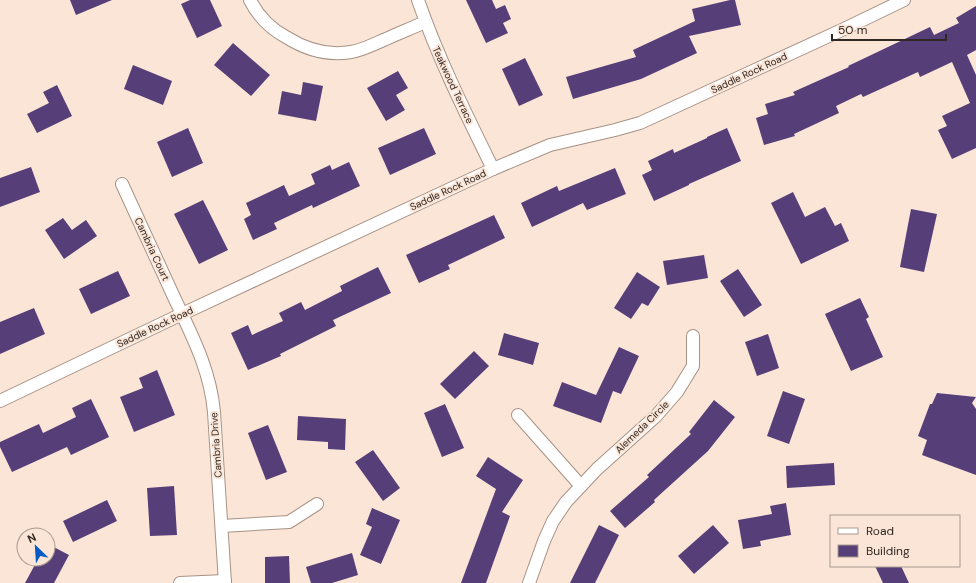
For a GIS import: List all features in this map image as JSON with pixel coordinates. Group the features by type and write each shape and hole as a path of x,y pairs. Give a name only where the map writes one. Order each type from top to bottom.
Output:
{"street":[{"path":"250,0 264,21 275,30 297,44 315,50 332,53 350,52 366,48 425,22"},
{"name":"Teakwood Terrace","path":"418,0 425,22 452,84 493,169"},
{"name":"Saddle Rock Road","path":"0,401 182,314 493,169 550,145 640,123 904,0"},
{"name":"Cambria Court","path":"122,184 182,314"},
{"name":"Cambria Drive","path":"180,583 225,582 212,395 200,353 182,314"},
{"name":"Alemeda Circle","path":"529,583 553,521 566,502 597,469 656,416 677,392 693,366 693,336"},
{"path":"518,416 581,486"},
{"path":"222,526 289,522 317,504"}],"building":[{"path":"70,0 112,0 76,15"},
{"path":"190,0 210,0 222,26 197,38 181,4"},
{"path":"466,0 492,0 496,9 505,5 511,19 503,23 508,33 486,43"},
{"path":"735,0 741,25 689,36 697,53 641,79 573,99 566,77 636,57 633,50 695,21 692,9"},
{"path":"976,6 976,50 967,55 976,75 976,148 952,159 938,130 947,126 942,116 970,103 952,62 920,77 918,72 863,97 861,94 836,106 839,113 794,134 795,136 764,145 756,118 768,114 765,104 795,95 793,92 849,67 848,66 930,27 934,35 959,23 956,18"},
{"path":"233,43 270,75 251,96 214,65"},
{"path":"525,58 543,95 519,106 502,69"},
{"path":"133,65 172,81 163,105 124,89"},
{"path":"398,71 408,88 396,95 405,110 386,121 367,88"},
{"path":"303,82 323,86 316,121 278,114 282,91 301,95"},
{"path":"57,85 72,116 37,133 27,114 49,103 43,92"},
{"path":"188,128 203,163 172,177 157,142"},
{"path":"424,128 436,154 390,175 378,148"},
{"path":"727,128 741,161 654,201 642,175 652,170 648,161 673,149 674,153"},
{"path":"349,162 360,186 313,208 312,205 274,223 277,229 253,240 244,219 251,215 246,203 284,185 289,196 315,184 311,174 330,165 332,170"},
{"path":"31,167 40,192 0,207 0,178"},
{"path":"615,168 626,194 587,210 583,203 532,227 521,203 557,186 559,191"},
{"path":"793,192 805,217 825,207 835,226 841,223 849,241 801,264 771,203"},
{"path":"203,200 228,250 199,264 174,214"},
{"path":"911,209 937,214 924,272 900,267"},
{"path":"494,215 505,238 448,265 450,269 419,283 406,255"},
{"path":"63,218 72,230 86,220 97,236 64,259 45,230"},
{"path":"704,255 708,278 667,285 663,261"},
{"path":"378,267 391,293 333,320 336,326 280,354 281,356 248,370 231,333 248,325 252,335 283,321 279,313 301,302 305,310 342,291 340,286"},
{"path":"738,269 762,305 744,317 720,281"},
{"path":"118,271 130,296 91,314 79,289"},
{"path":"637,272 660,287 648,306 642,303 631,319 614,308"},
{"path":"860,298 869,317 866,319 883,357 851,371 825,314"},
{"path":"34,308 45,334 0,354 0,322"},
{"path":"504,333 539,343 533,365 498,355"},
{"path":"768,334 779,368 757,376 745,342"},
{"path":"619,347 639,356 621,394 613,391 601,423 553,406 562,382 596,395"},
{"path":"474,351 489,366 455,399 440,384"},
{"path":"157,370 175,415 134,432 120,397 143,388 139,378"},
{"path":"783,391 805,399 789,444 767,436"},
{"path":"937,393 976,397 972,403 976,409 976,475 922,455 927,440 918,436 930,404 932,404"},
{"path":"91,399 109,437 71,455 67,447 12,472 0,447 0,442 39,424 43,433 76,417 72,408"},
{"path":"714,400 735,417 708,451 654,500 655,502 625,528 610,511 649,477 647,475 691,434 689,432"},
{"path":"445,404 464,448 442,457 424,413"},
{"path":"298,416 346,419 345,450 328,449 328,442 297,440"},
{"path":"268,425 287,472 266,480 248,433"},
{"path":"373,450 400,488 383,501 355,462"},
{"path":"488,457 523,480 502,512 510,516 486,583 461,583 496,489 476,476"},
{"path":"834,463 835,485 787,488 786,466"},
{"path":"174,486 177,535 150,536 147,488"},
{"path":"107,500 117,521 73,542 63,521"},
{"path":"786,503 791,535 760,541 761,546 743,549 738,520 772,514 770,506"},
{"path":"372,508 400,520 381,564 360,555 372,527 366,524"},
{"path":"599,525 619,535 595,583 570,583"},
{"path":"713,525 729,543 694,574 678,556"},
{"path":"56,548 69,555 54,583 25,583 34,567 56,567"},
{"path":"352,553 358,575 332,583 311,583 306,567"},
{"path":"289,556 290,583 265,583 265,557"},
{"path":"875,567 901,567 909,583 883,583"}]}
